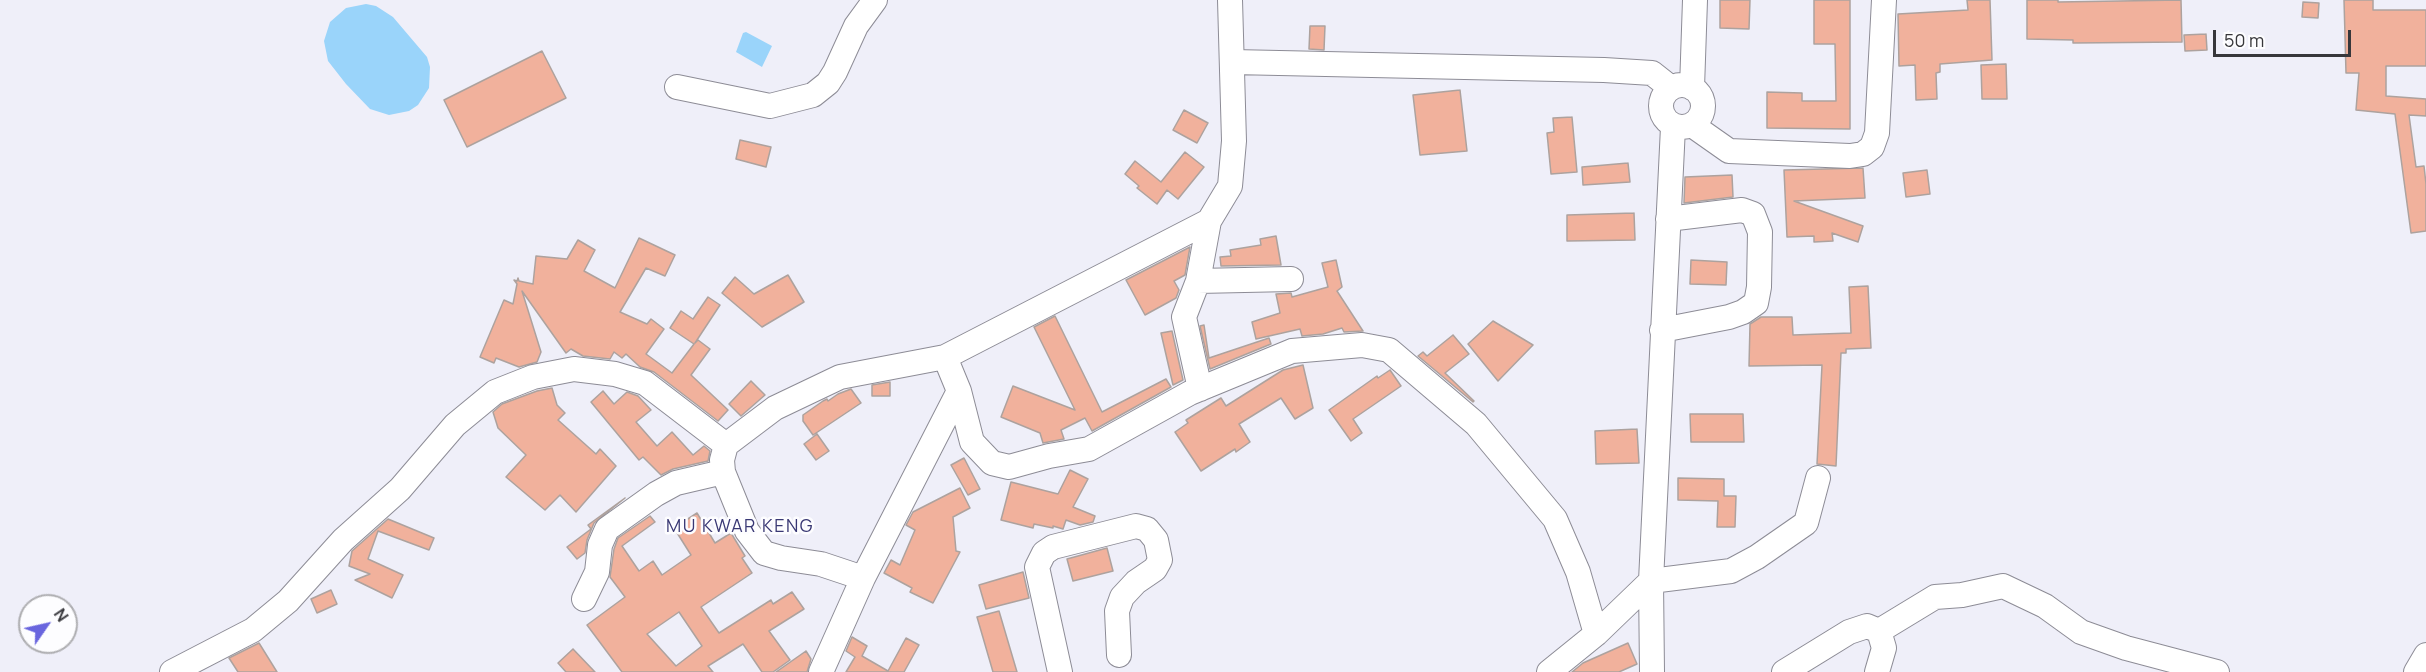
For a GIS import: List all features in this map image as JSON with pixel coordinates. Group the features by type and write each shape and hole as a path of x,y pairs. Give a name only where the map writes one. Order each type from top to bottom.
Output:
{"street":[{"path":"677,87 770,106 813,95 828,82 835,72 856,26 875,0"},
{"path":"1200,389 1184,316 1198,281 1209,221 1230,186 1234,141 1230,0"},
{"path":"1681,88 1695,0"},
{"path":"1681,88 1665,93 1660,106 1666,120 1683,126 1729,151 1850,156 1863,154 1872,147 1877,133 1884,0"},
{"path":"1233,62 1652,73 1701,99 1703,106 1701,114 1683,126 1668,219 1651,581 1655,671"},
{"path":"1662,330 1730,317 1743,312 1756,303 1759,287 1760,232 1753,214 1742,210 1668,219"},
{"path":"863,578 822,564 764,553 747,531 723,472 722,460 726,445 776,408 840,377 945,357 1209,221"},
{"path":"1198,281 1291,279"},
{"path":"945,357 959,391 972,442 992,463 1009,467 1049,456 1089,449 1200,389 1292,351 1362,345 1389,350 1476,424 1555,519 1578,573 1596,634"},
{"path":"172,672 253,630 288,601 343,540 400,489 455,425 495,392 533,376 574,369 615,374 645,383 726,445"},
{"path":"821,672 863,578 959,391"},
{"path":"584,599 597,572 600,546 607,529 656,494 676,483 723,472"},
{"path":"1550,672 1596,634 1651,581 1731,571 1757,557 1806,523 1818,478"},
{"path":"1060,672 1037,567 1044,553 1053,547 1136,526 1148,529 1156,540 1161,560 1155,569 1136,582 1122,597 1117,611 1119,655"},
{"path":"1879,632 1935,597 1962,595 2003,586 2045,606 2081,632 2126,648 2217,672"},
{"path":"1784,672 1849,632 1867,626 1879,632 1884,648 1877,672"},
{"path":"2416,672 2426,655"}],"water":[{"path":"366,4 376,6 393,17 427,57 430,67 429,88 418,105 409,111 389,115 370,109 328,61 324,41 330,22 346,8"},
{"path":"746,32 772,46 762,67 736,52 743,33"}],"building":[{"path":"1720,0 1750,0 1749,29 1720,28"},
{"path":"1814,0 1850,0 1850,129 1767,128 1767,92 1802,93 1802,101 1836,101 1835,44 1814,44"},
{"path":"1967,0 1990,0 1992,60 1940,64 1940,72 1936,73 1937,99 1916,100 1915,65 1899,66 1898,14 1968,10"},
{"path":"2027,0 2058,0 2058,2 2181,0 2182,42 2073,43 2073,40 2027,39"},
{"path":"2344,0 2373,0 2373,10 2426,10 2426,66 2386,66 2386,96 2426,99 2426,116 2409,115 2416,167 2424,166 2426,231 2411,233 2395,114 2356,110 2359,73 2346,73"},
{"path":"2303,2 2319,3 2318,18 2302,17"},
{"path":"1310,26 1325,26 1324,50 1309,49"},
{"path":"2206,34 2207,50 2185,51 2184,35"},
{"path":"542,51 566,98 467,147 444,100"},
{"path":"2006,64 2007,99 1982,99 1981,65"},
{"path":"1460,90 1467,151 1420,155 1413,95"},
{"path":"1184,110 1208,123 1197,143 1173,130"},
{"path":"1572,117 1577,172 1551,174 1547,133 1554,132 1553,118"},
{"path":"740,140 771,147 766,167 736,159"},
{"path":"1185,152 1204,167 1178,199 1167,190 1157,204 1137,188 1139,186 1125,174 1135,161 1161,182"},
{"path":"1628,163 1630,182 1583,185 1582,167"},
{"path":"1863,168 1865,198 1794,201 1863,226 1858,242 1832,233 1833,241 1814,242 1814,236 1787,237 1784,170"},
{"path":"1927,170 1930,194 1906,197 1903,173"},
{"path":"1732,175 1733,197 1684,203 1685,177"},
{"path":"1634,213 1635,240 1567,241 1567,215"},
{"path":"1276,236 1281,265 1221,266 1220,257 1231,256 1230,250 1261,245 1260,239"},
{"path":"639,238 675,255 665,276 646,268 620,312 647,324 651,319 664,329 646,354 672,373 694,344 670,328 681,311 693,319 708,297 720,305 695,343 698,340 710,349 691,375 728,410 718,421 654,372 640,367 626,354 622,358 614,352 610,359 583,356 571,349 566,353 522,291 541,352 537,362 519,367 496,358 494,363 480,357 504,300 513,304 517,284 514,280 517,281 518,278 519,281 533,284 536,256 567,259 578,240 595,250 584,271 615,288"},
{"path":"1190,247 1185,275 1174,281 1179,290 1176,298 1145,315 1126,280"},
{"path":"1336,260 1342,287 1337,291 1363,331 1344,332 1342,328 1323,334 1302,336 1300,329 1256,339 1252,322 1280,313 1276,294 1291,293 1292,297 1328,287 1322,263"},
{"path":"1691,260 1727,262 1726,285 1690,284"},
{"path":"788,275 804,302 762,327 722,293 735,277 754,294"},
{"path":"1868,286 1871,348 1846,349 1846,353 1841,353 1836,466 1817,464 1822,365 1749,366 1750,324 1761,317 1792,317 1793,335 1851,333 1849,287"},
{"path":"1055,316 1102,412 1166,379 1171,387 1092,431 1085,418 1061,430 1064,439 1043,443 1040,433 1001,417 1013,386 1075,410 1034,327"},
{"path":"1493,321 1533,345 1498,381 1468,344"},
{"path":"1204,325 1209,358 1269,338 1271,344 1210,369 1200,326"},
{"path":"1172,331 1183,380 1173,385 1161,333"},
{"path":"1453,335 1469,354 1445,373 1473,402 1418,356 1423,352 1427,356"},
{"path":"1303,365 1313,408 1295,419 1281,398 1239,424 1250,442 1201,471 1175,432 1188,423 1186,420 1221,398 1226,406 1283,370"},
{"path":"1390,370 1401,386 1353,419 1362,433 1351,441 1329,410 1377,376 1378,378"},
{"path":"751,381 765,395 741,416 729,404"},
{"path":"890,382 890,396 872,396 872,385"},
{"path":"552,388 557,405 565,413 558,420 596,454 600,449 616,466 576,512 560,495 545,510 506,477 526,455 498,428 493,412 502,404"},
{"path":"851,389 861,403 813,435 803,421 803,415 823,401 827,399 828,401"},
{"path":"603,391 614,404 627,392 638,396 651,410 636,422 657,446 672,432 693,455 704,446 710,451 708,461 673,469 661,475 643,457 639,460 591,402"},
{"path":"1690,414 1743,414 1744,442 1691,442"},
{"path":"1637,429 1639,463 1596,464 1595,431"},
{"path":"817,434 829,451 816,460 804,444"},
{"path":"964,458 980,489 968,495 951,465"},
{"path":"1070,470 1088,479 1073,507 1095,516 1093,522 1080,525 1066,520 1063,529 1034,524 1033,528 1001,520 1011,482 1058,494"},
{"path":"1678,478 1724,479 1724,496 1736,496 1735,527 1717,527 1718,501 1678,500"},
{"path":"960,488 970,508 953,517 956,551 960,552 933,603 910,592 912,588 884,573 891,560 900,565 915,530 906,525 913,512"},
{"path":"625,498 594,523 587,540 585,553 577,559 567,547 591,529 588,525"},
{"path":"697,513 715,543 731,533 745,556 742,558 752,573 701,607 719,633 771,600 773,604 792,592 804,609 769,631 790,660 773,672 762,672 743,644 708,666 713,672 622,672 587,625 625,597 610,577 614,549 618,538 650,516 655,522 622,546 639,571 653,561 662,575 691,555 674,528","holes":["679,612 702,646 676,666 647,634"]},
{"path":"388,519 434,538 429,550 378,531 368,559 403,575 392,598 355,580 370,574 349,566 352,551"},
{"path":"1107,548 1113,571 1073,581 1067,559"},
{"path":"1023,572 1029,598 986,609 979,585"},
{"path":"331,590 337,604 317,613 311,599"},
{"path":"999,611 1017,672 993,672 977,617"},
{"path":"852,637 867,646 862,656 888,671 906,638 919,645 904,672 846,672 855,657 846,651"},
{"path":"259,643 277,672 238,672 229,658"},
{"path":"1628,643 1637,664 1619,672 1572,672 1583,663"},
{"path":"573,649 595,672 566,672 558,663"},
{"path":"806,651 811,659 807,672 776,672"}],"district":[{"name":"MU KWAR KENG","path":"740,527"}]}
